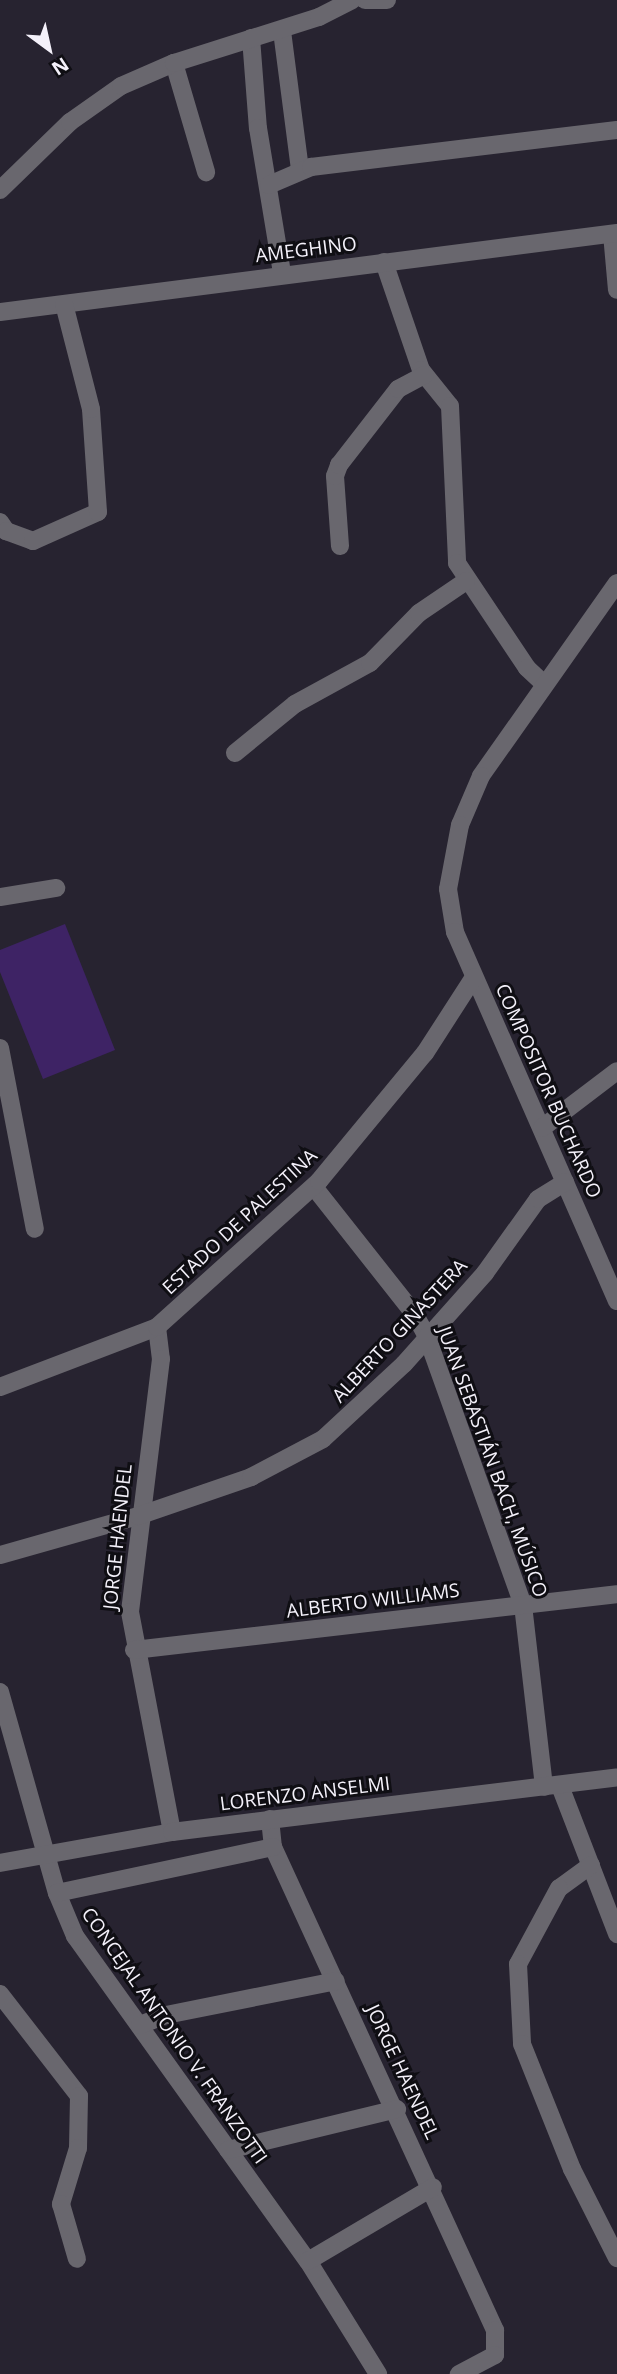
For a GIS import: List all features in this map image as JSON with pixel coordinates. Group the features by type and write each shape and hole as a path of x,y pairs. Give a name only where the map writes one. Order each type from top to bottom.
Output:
{"street":[{"path":"0,190 90,106 174,63 282,30 352,0"},
{"path":"365,0 387,0"},
{"path":"282,30 300,170"},
{"path":"251,38 258,128 282,273"},
{"path":"174,63 206,172"},
{"path":"269,185 300,170 617,130"},
{"path":"615,234 617,290"},
{"name":"AMEGHINO","path":"0,312 282,273 615,234"},
{"path":"384,262 424,375 450,406 452,529 466,581 542,683"},
{"path":"0,522 6,531 33,541 79,525 98,512 91,409 64,304"},
{"path":"340,546 335,476 339,465 398,389 424,375"},
{"path":"235,753 295,704 370,663 419,614 466,581"},
{"name":"COMPOSITOR BUCHARDO","path":"617,583 542,683 481,776 453,850 449,914 617,1301"},
{"path":"0,897 56,888"},
{"name":"ESTADO DE PALESTINA","path":"0,1387 157,1327 314,1187 425,1053 474,976"},
{"path":"0,1048 4,1083 35,1229"},
{"path":"542,1128 617,1071"},
{"name":"ALBERTO GINASTERA","path":"0,1555 138,1516 299,1455 373,1397 485,1273 538,1199 565,1182"},
{"name":"JUAN SEBASTIÁN BACH, MÚSICO","path":"314,1187 415,1315 427,1337 523,1605 552,1787 591,1865 617,1934"},
{"name":"JORGE HAENDEL","path":"157,1327 161,1359 138,1516 130,1612 134,1650 172,1832"},
{"name":"ALBERTO WILLIAMS","path":"134,1650 617,1594"},
{"name":"CONCEJAL ANTONIO V. FRANZOTTI","path":"0,1692 48,1852 57,1893 75,1936 308,2261 378,2374"},
{"name":"LORENZO ANSELMI","path":"0,1863 48,1852 172,1832 617,1777"},
{"name":"JORGE HAENDEL","path":"270,1819 273,1847 433,2188 497,2343 495,2355 485,2365 459,2374"},
{"path":"57,1893 273,1847"},
{"path":"591,1865 559,1888 518,1964 522,2044 572,2169 617,2258"},
{"path":"140,2025 166,2014 336,1981"},
{"path":"0,1994 79,2096 78,2148 61,2204 78,2259"},
{"path":"228,2150 397,2109"},
{"path":"308,2261 433,2188"}],"shaded area":[{"path":"65,924 115,1050 43,1079 0,972 0,950"}]}
